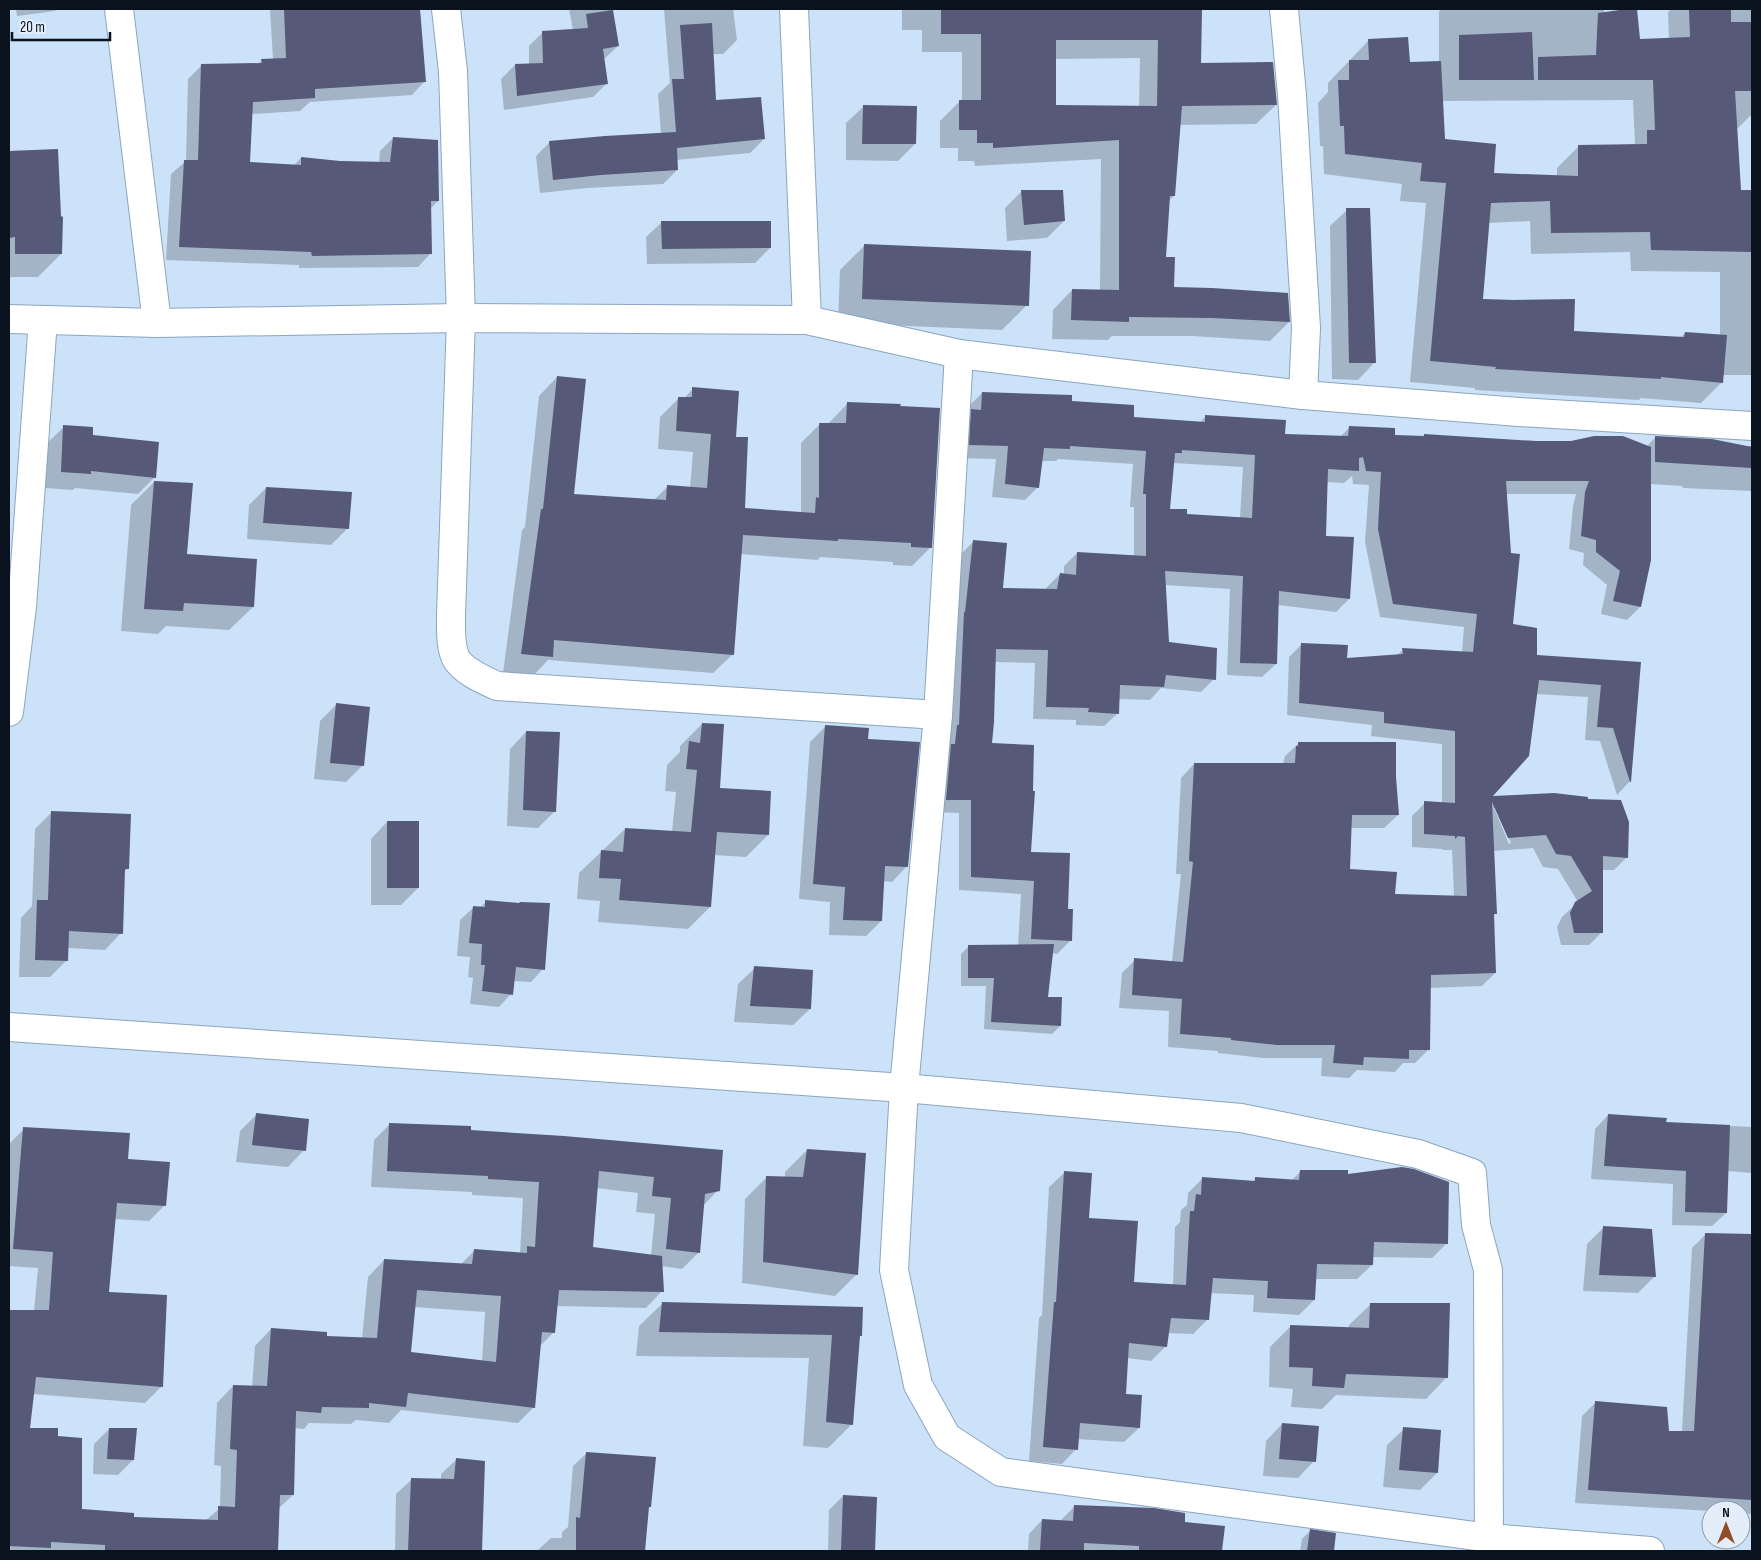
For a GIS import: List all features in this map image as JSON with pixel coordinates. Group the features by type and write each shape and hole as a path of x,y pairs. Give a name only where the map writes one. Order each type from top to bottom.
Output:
{"street":[{"path":"119,9 157,323"},
{"path":"446,9 453,71 461,318 451,638 457,660 474,675 497,686 938,715"},
{"path":"794,9 807,320"},
{"path":"1284,9 1292,95 1306,328 1303,396"},
{"path":"9,319 157,323 461,318 807,320 959,354 1303,396 1519,412 1752,426"},
{"path":"9,712 15,607 43,320"},
{"path":"959,354 938,715 904,1088 894,1270 918,1385 947,1437 1001,1472 1490,1545 1650,1551"},
{"path":"9,1027 904,1088 1242,1118 1418,1154 1472,1173 1476,1224 1488,1270 1490,1545"}],"building":[{"path":"284,9 420,9 426,82 315,89 315,98 253,102 250,162 301,165 301,157 340,161 390,162 393,137 438,140 439,201 431,201 432,254 312,256 311,252 179,247 184,160 198,160 201,64 262,63 261,59 286,58"},
{"path":"941,9 1202,9 1201,63 1273,62 1277,105 1182,106 1175,196 1170,196 1166,257 1175,257 1174,287 1288,293 1290,322 1212,318 1129,317 1129,322 1071,320 1072,289 1119,290 1119,140 993,148 993,143 977,143 977,130 959,130 959,100 981,100 981,34 941,34","holes":["1056,40 1158,40 1157,106 1056,105"]},
{"path":"1637,9 1640,39 1690,37 1689,9 1731,9 1731,22 1752,22 1752,91 1735,91 1741,190 1752,190 1752,252 1651,250 1650,232 1551,233 1550,201 1491,203 1483,299 1575,299 1574,331 1684,337 1685,332 1727,335 1723,383 1661,377 1661,379 1495,369 1496,367 1430,361 1446,183 1420,181 1422,163 1345,154 1344,126 1340,126 1338,80 1349,80 1349,60 1369,60 1368,39 1408,37 1410,62 1441,61 1445,139 1496,144 1494,173 1578,176 1578,145 1647,144 1647,130 1655,130 1653,80 1538,80 1538,57 1596,55 1598,13"},
{"path":"613,10 619,46 603,49 608,84 517,96 515,64 543,63 542,31 588,28 586,14"},
{"path":"712,23 716,100 761,97 765,139 677,148 678,170 553,180 549,141 676,132 672,79 684,79 680,25"},
{"path":"1532,32 1534,80 1459,80 1459,35"},
{"path":"863,105 917,106 916,144 862,144"},
{"path":"58,149 61,216 63,217 62,254 15,254 15,237 9,238 9,151"},
{"path":"1021,190 1063,190 1065,221 1024,225"},
{"path":"1346,208 1370,208 1376,363 1349,363"},
{"path":"661,221 771,221 771,248 662,249"},
{"path":"864,244 1031,251 1029,306 862,299"},
{"path":"557,376 586,379 574,494 666,500 667,485 707,488 711,434 676,431 678,397 692,397 692,387 739,391 736,437 748,437 745,508 815,513 816,497 819,498 819,423 846,423 847,402 940,408 932,548 911,547 911,543 743,535 734,655 554,640 553,657 521,654 541,509 543,509"},
{"path":"982,392 1072,395 1072,401 1134,405 1134,417 1205,422 1205,415 1286,420 1285,434 1348,436 1349,426 1395,428 1395,435 1424,436 1424,434 1536,441 1571,441 1594,436 1623,436 1651,447 1651,560 1641,607 1613,601 1620,571 1596,552 1596,540 1581,536 1585,492 1589,481 1506,481 1511,553 1520,554 1513,624 1537,628 1537,655 1641,662 1631,782 1613,728 1597,727 1601,685 1539,680 1529,756 1493,796 1554,793 1588,797 1588,799 1621,800 1629,822 1628,858 1603,856 1603,933 1574,933 1570,913 1575,902 1592,891 1571,856 1556,854 1546,835 1508,838 1492,802 1497,914 1494,914 1496,973 1431,975 1430,1050 1409,1050 1409,1059 1364,1057 1363,1065 1333,1063 1335,1045 1277,1045 1231,1040 1231,1038 1180,1034 1182,999 1132,995 1134,958 1183,962 1193,862 1189,861 1194,763 1295,763 1298,742 1396,742 1399,815 1352,815 1350,869 1397,872 1395,894 1467,896 1465,837 1458,836 1455,839 1455,836 1424,834 1424,801 1455,803 1455,731 1384,723 1384,712 1299,703 1301,643 1348,645 1347,658 1403,654 1402,648 1473,652 1477,614 1393,604 1378,529 1381,472 1366,471 1363,457 1359,458 1359,471 1328,469 1326,536 1354,537 1350,599 1279,591 1277,664 1240,663 1243,576 1165,571 1169,642 1217,648 1216,680 1166,675 1164,687 1120,685 1119,714 1088,712 1089,708 1046,707 1048,650 996,649 992,743 1034,745 1033,791 1035,791 1031,852 1070,853 1068,909 1073,909 1072,941 1031,939 1034,881 971,877 971,800 946,800 951,744 955,744 957,725 959,725 964,612 973,540 1007,543 1003,588 1057,589 1060,573 1076,575 1077,552 1146,556 1146,494 1143,494 1146,451 1070,446 1070,449 1044,448 1039,488 1005,484 1008,446 969,445 971,409 981,410","holes":["1182,450 1255,455 1252,518 1187,514 1187,509 1170,509 1175,453 1182,453"]},
{"path":"63,425 93,427 93,435 159,442 156,478 91,471 91,474 61,472"},
{"path":"1655,436 1712,439 1752,447 1752,468 1655,462"},
{"path":"154,481 193,483 187,554 257,559 254,607 184,603 183,611 144,609"},
{"path":"266,487 352,492 349,529 263,523"},
{"path":"336,703 370,707 364,766 330,763"},
{"path":"702,723 724,724 720,788 771,791 769,835 717,832 711,907 619,900 621,879 599,878 601,850 623,852 625,828 691,832 697,770 686,769 689,741 700,743"},
{"path":"825,725 869,728 868,739 920,742 908,867 885,866 882,921 843,920 845,887 813,884"},
{"path":"526,731 560,732 556,812 523,810"},
{"path":"51,811 131,814 129,869 125,869 123,934 69,931 68,961 35,960 37,900 48,900"},
{"path":"387,821 419,821 419,888 387,888"},
{"path":"485,900 550,903 545,970 516,967 513,995 482,991 485,965 481,965 482,944 469,943 473,906 485,907"},
{"path":"1054,944 1048,997 1062,997 1061,1026 991,1022 994,978 968,978 968,945"},
{"path":"754,966 813,970 811,1009 750,1006"},
{"path":"256,1113 309,1119 306,1151 252,1145"},
{"path":"1608,1114 1667,1118 1666,1122 1730,1125 1727,1213 1685,1212 1686,1171 1604,1166"},
{"path":"389,1123 471,1126 471,1130 723,1150 720,1191 705,1194 700,1253 666,1249 671,1198 652,1196 654,1177 599,1171 593,1247 662,1256 664,1292 559,1290 555,1333 542,1332 535,1408 408,1393 406,1407 369,1403 369,1408 322,1407 321,1413 296,1411 294,1495 280,1495 278,1551 105,1551 105,1545 51,1542 51,1548 9,1546 9,1310 49,1310 53,1252 13,1249 23,1127 130,1133 128,1159 170,1162 166,1206 117,1203 109,1292 167,1295 163,1387 36,1377 30,1428 58,1428 58,1436 82,1438 82,1509 134,1513 134,1517 218,1520 218,1506 235,1507 237,1450 230,1449 233,1385 267,1386 271,1328 327,1332 327,1336 377,1338 384,1259 472,1264 474,1249 527,1253 527,1246 535,1247 539,1182 488,1179 488,1176 387,1171","holes":["417,1290 501,1296 496,1362 411,1352"]},
{"path":"807,1149 866,1153 858,1275 763,1262 766,1176 803,1177"},
{"path":"1402,1167 1414,1169 1449,1182 1448,1244 1374,1242 1373,1265 1317,1264 1315,1300 1267,1298 1268,1281 1213,1278 1209,1320 1171,1318 1167,1347 1129,1343 1126,1394 1142,1395 1140,1428 1080,1423 1078,1450 1043,1447 1054,1302 1056,1302 1064,1171 1092,1173 1089,1218 1138,1221 1134,1282 1186,1285 1190,1211 1194,1211 1196,1194 1201,1195 1202,1177 1255,1181 1255,1177 1299,1180 1300,1170 1348,1170 1348,1174"},
{"path":"1603,1226 1652,1229 1656,1277 1599,1275"},
{"path":"1705,1233 1752,1234 1752,1500 1588,1490 1595,1401 1667,1407 1669,1431 1694,1431"},
{"path":"662,1302 863,1307 853,1425 826,1422 832,1335 659,1332"},
{"path":"1370,1303 1450,1303 1448,1378 1346,1374 1344,1388 1312,1386 1313,1368 1289,1367 1290,1325 1369,1328"},
{"path":"1282,1423 1319,1426 1316,1462 1279,1459"},
{"path":"1403,1427 1441,1430 1438,1473 1399,1470"},
{"path":"109,1428 137,1428 134,1460 107,1459"},
{"path":"586,1452 656,1457 645,1551 576,1551 576,1517 580,1518"},
{"path":"456,1458 485,1461 482,1551 408,1551 411,1478 454,1479"},
{"path":"843,1495 877,1497 875,1551 841,1551"},
{"path":"1074,1505 1154,1508 1185,1513 1185,1522 1225,1526 1222,1551 1139,1551 1139,1546 1084,1543 1084,1551 1040,1551 1042,1519 1073,1521"},
{"path":"1310,1529 1336,1533 1334,1551 1307,1551"}]}
